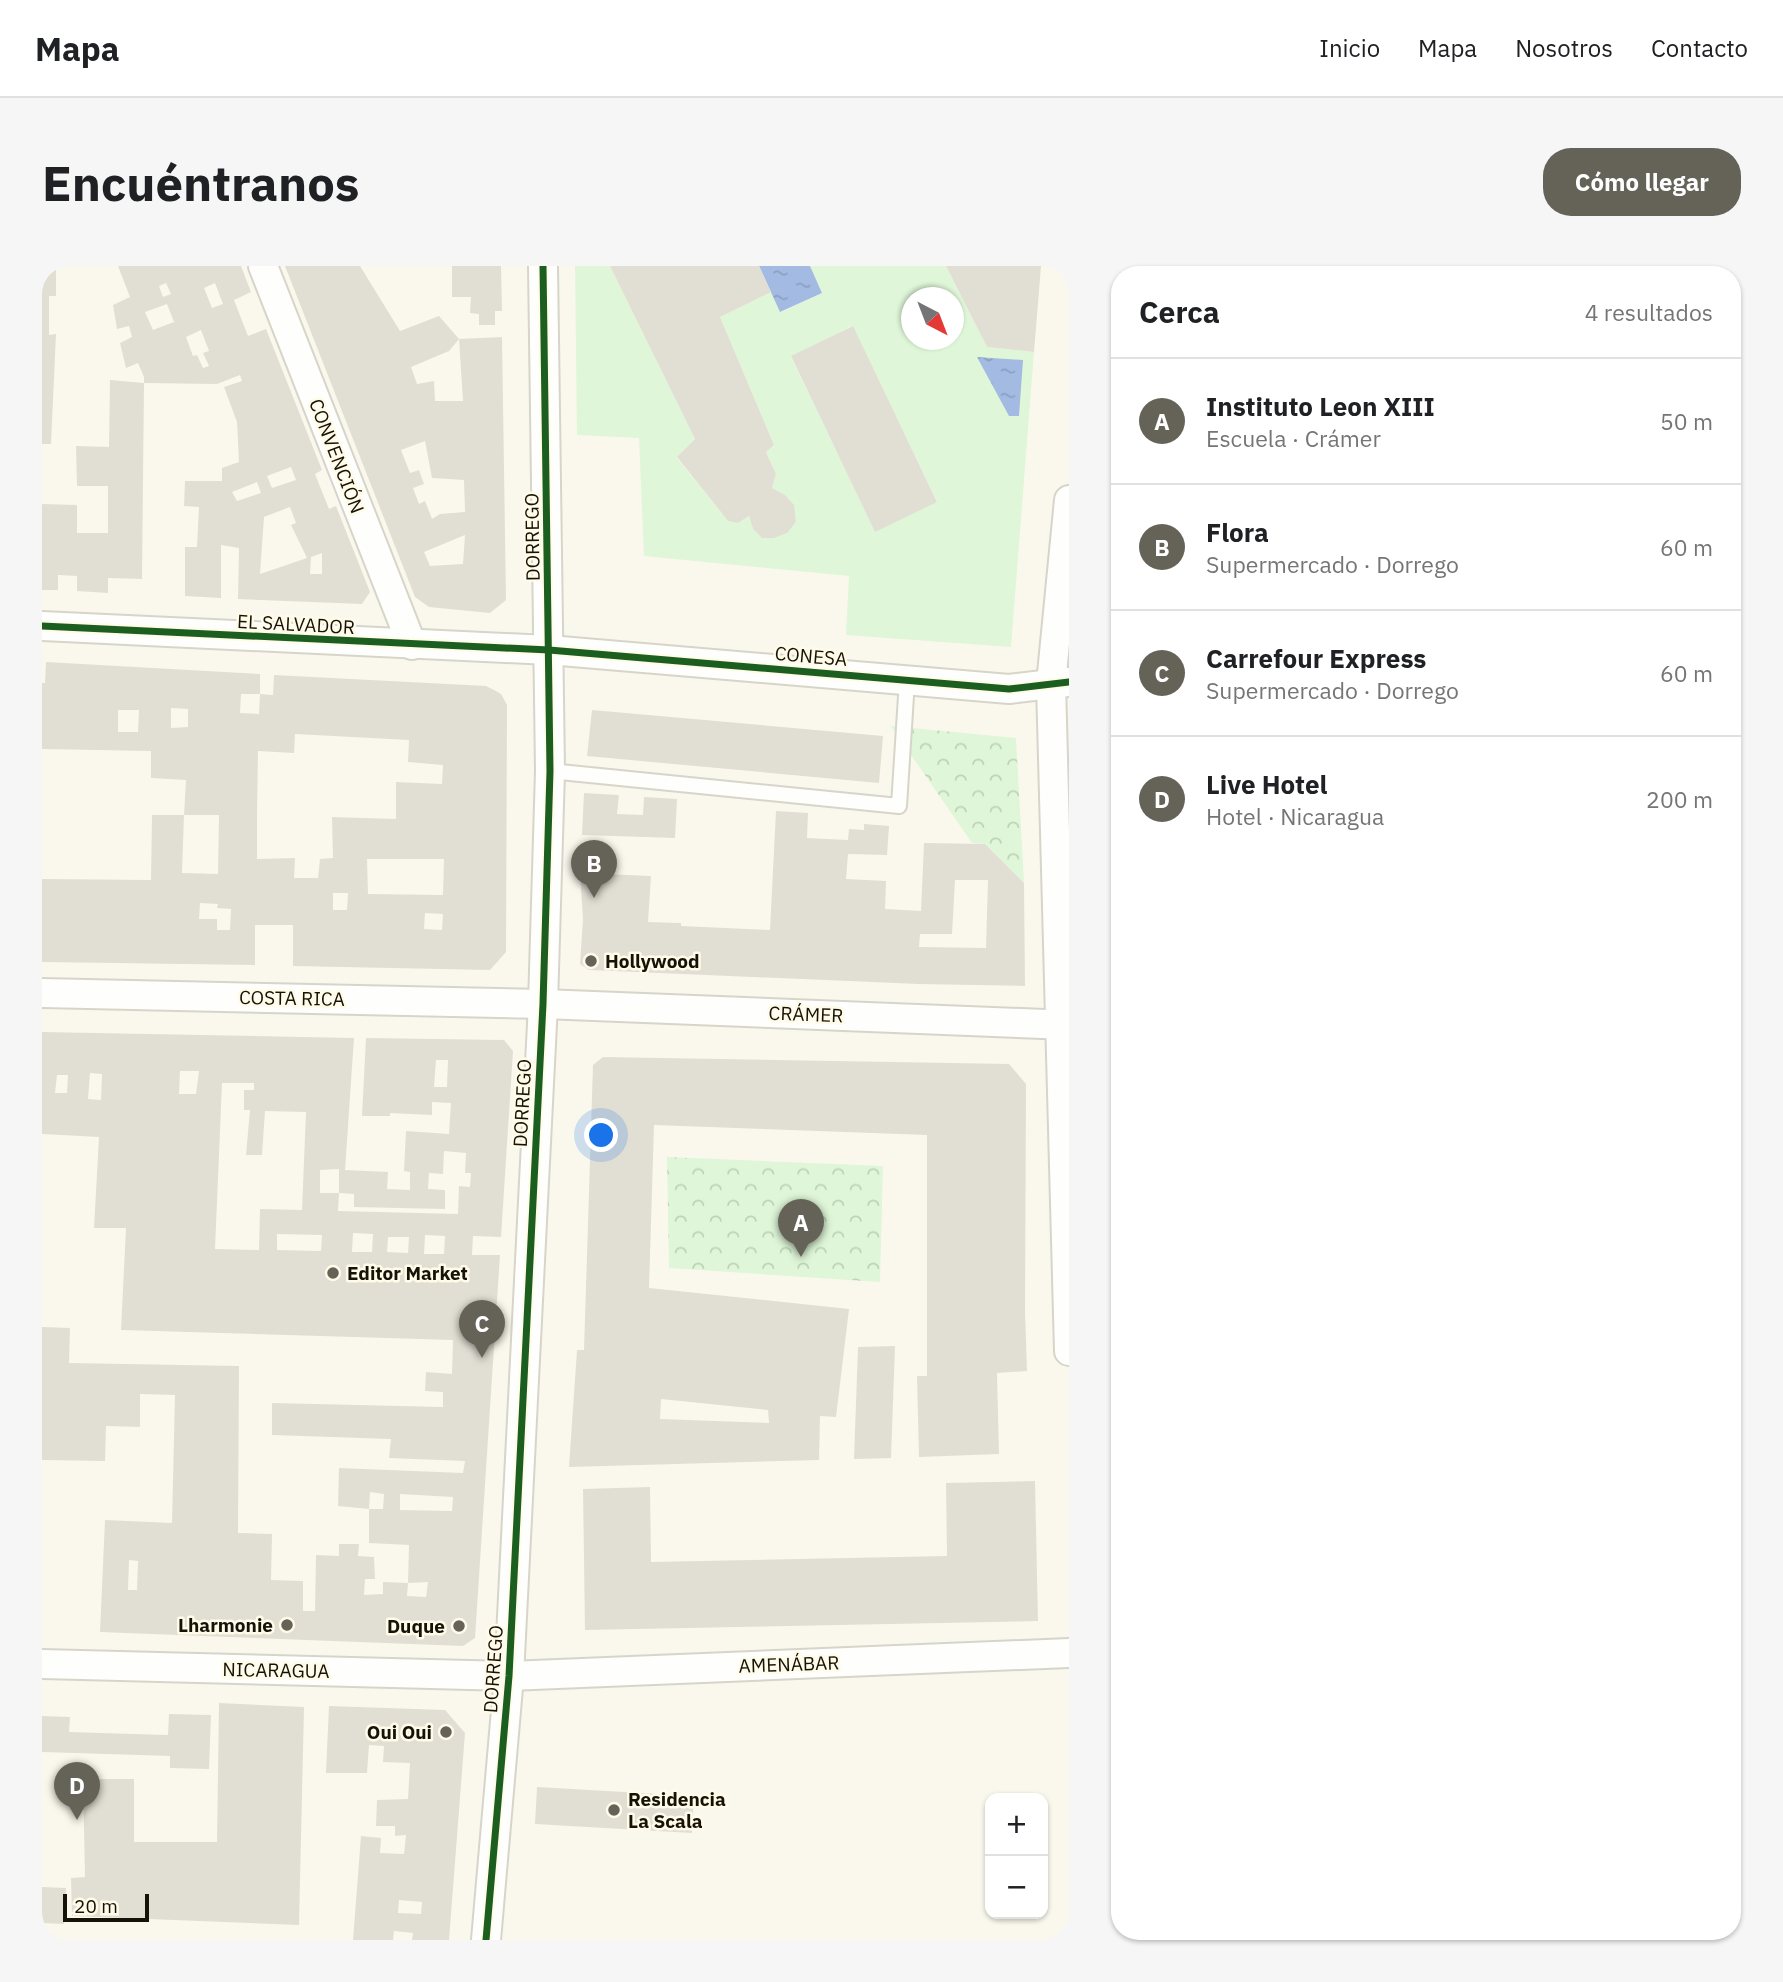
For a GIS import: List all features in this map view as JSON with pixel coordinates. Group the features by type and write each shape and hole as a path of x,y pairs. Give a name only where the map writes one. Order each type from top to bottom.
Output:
{"street":[{"name":"CONVENCIÓN","path":"262,266 412,645"},
{"name":"DORREGO","path":"486,1940 509,1676 543,1004 550,771 543,266"},
{"path":"1069,500 1060,683 1069,1351"},
{"name":"EL SALVADOR","path":"42,626 549,650"},
{"name":"CONESA","path":"549,650 1009,689 1060,683"},
{"name":"COSTA RICA","path":"42,993 543,1004"},
{"name":"CRÁMER","path":"543,1004 1064,1025"},
{"name":"AMENÁBAR","path":"509,1676 1069,1653"},
{"name":"NICARAGUA","path":"42,1664 509,1676"}],"lane":[{"path":"550,771 899,806 907,680"}],"green space":[{"path":"575,266 610,266 695,439 677,458 728,521 738,523 749,516 753,529 762,538 773,538 789,530 796,522 794,510 787,497 772,488 776,474 766,452 774,445 720,317 771,292 781,312 822,293 810,266 946,266 957,287 901,287 901,350 964,350 964,302 987,347 1034,352 1011,647 846,635 849,576 644,556 639,438 577,435","holes":["852,326 937,501 875,531 791,357"]},
{"path":"891,726 1016,738 1024,883 985,844 972,843"},
{"path":"667,1157 883,1166 880,1282 669,1268"}],"water":[{"path":"759,266 810,266 822,293 780,312"},
{"path":"977,357 1023,360 1019,416 1009,416"}],"building":[{"path":"42,266 56,266 56,296 49,296 49,335 56,334 51,444 42,444"},
{"path":"118,266 241,266 251,292 234,300 248,336 266,329 322,470 315,474 329,509 336,506 370,592 362,604 238,599 239,548 221,545 221,598 185,596 185,547 197,547 199,507 184,506 185,481 222,481 222,468 239,462 237,422 224,387 242,381 240,375 217,384 144,383 138,363 126,368 120,343 132,337 129,326 117,329 113,305 130,297","holes":["166,283 171,294 163,297 159,286","215,283 223,304 212,308 204,288","167,304 174,322 153,330 145,312","201,330 209,351 203,353 209,366 203,368 197,355 193,356 186,337","291,467 296,480 272,488 267,476","257,482 261,493 237,501 232,492","290,507 296,523 291,525 307,558 260,574 264,517","322,553 322,574 310,574 311,557"]},
{"path":"285,266 360,266 400,331 439,316 459,339 502,337 506,600 490,613 429,607 415,597","holes":["459,339 463,401 435,401 434,381 417,384 411,367 449,351","425,441 432,478 464,480 465,512 440,514 432,519 425,501 419,504 413,488 424,484 419,470 410,473 401,450","465,535 463,564 430,566 424,552"]},
{"path":"452,266 501,266 502,311 495,311 495,325 479,325 479,314 470,313 471,297 452,297"},
{"path":"610,266 759,266 771,292 720,317 774,445 766,452 776,474 772,488 785,495 794,505 796,522 787,533 774,538 762,538 753,529 749,516 738,523 728,521 677,457 695,439"},
{"path":"946,266 1041,266 1034,352 987,347 964,302 964,287 957,287"},
{"path":"853,326 937,502 875,532 791,356"},
{"path":"110,380 144,383 142,579 108,578 108,593 77,591 77,576 58,575 58,590 42,590 42,504 77,505 77,533 108,533 108,486 77,486 76,446 109,447"},
{"path":"46,662 260,674 260,694 273,695 274,675 486,686 501,694 507,705 506,952 490,970 293,966 293,925 255,925 255,965 42,962 42,879 151,880 152,815 184,815 186,780 151,778 151,751 42,749 42,683 45,683","holes":["241,694 260,694 259,714 240,713","171,708 188,709 188,727 171,728","118,710 139,710 138,732 118,732","295,734 409,740 408,762 443,765 442,784 396,782 396,819 332,817 333,858 320,859 318,878 294,878 295,858 257,859 258,751 294,753","184,815 219,815 218,874 182,873","367,859 444,859 443,895 368,894","333,893 348,893 347,910 333,910","200,903 218,904 217,908 231,909 230,930 217,930 217,919 199,919","425,913 443,914 442,930 424,929"]},
{"path":"592,710 883,736 879,783 587,756"},
{"path":"584,793 619,795 617,814 643,815 644,797 677,799 675,838 582,835"},
{"path":"776,811 808,813 807,838 848,840 849,829 864,830 864,824 889,826 887,855 848,854 846,879 886,881 885,909 921,911 924,843 985,844 1024,883 1025,986 589,970 580,964 583,919 580,873 651,876 648,922 770,930","holes":["955,880 988,880 986,948 919,947 920,934 952,934"]},
{"path":"42,1032 354,1038 345,1170 388,1172 387,1189 410,1190 410,1172 404,1171 406,1131 449,1134 451,1103 432,1102 432,1115 390,1113 390,1116 362,1116 366,1038 504,1040 513,1051 501,1237 473,1236 472,1255 500,1255 475,1638 463,1646 100,1632 105,1520 172,1523 175,1395 140,1394 140,1427 106,1426 105,1461 42,1460 42,1327 70,1328 69,1363 239,1366 238,1533 272,1534 271,1580 303,1581 303,1611 315,1611 316,1555 339,1556 339,1544 359,1544 358,1556 374,1557 375,1579 365,1579 364,1595 383,1594 383,1582 408,1583 409,1545 369,1543 369,1509 338,1506 339,1468 463,1473 465,1461 389,1458 391,1439 272,1435 272,1403 443,1407 443,1392 425,1391 426,1372 452,1374 453,1340 121,1330 126,1228 94,1228 99,1137 42,1134","holes":["436,1060 448,1060 447,1087 434,1087","180,1071 199,1071 196,1094 179,1094","90,1073 102,1074 101,1100 88,1099","57,1075 68,1075 67,1093 55,1093","222,1083 254,1083 254,1090 244,1090 244,1110 250,1110 246,1155 262,1155 265,1111 306,1112 302,1210 260,1209 259,1250 215,1249","444,1151 466,1153 465,1173 471,1173 470,1187 459,1186 458,1214 338,1211 339,1193 354,1194 354,1207 445,1209 445,1190 428,1189 429,1173 443,1174","339,1169 339,1193 320,1193 320,1170","353,1233 373,1234 372,1252 352,1252","277,1234 322,1235 321,1251 277,1250","425,1235 445,1236 444,1254 424,1254","388,1237 409,1237 408,1253 387,1252","370,1492 384,1494 383,1509 369,1509","400,1494 453,1497 452,1511 400,1510","129,1560 138,1561 137,1590 128,1590","428,1582 426,1597 407,1596 408,1583"]},
{"path":"603,1057 1009,1064 1026,1084 1027,1371 997,1373 999,1454 919,1457 917,1376 927,1376 927,1135 654,1125 649,1288 849,1309 836,1417 820,1416 819,1460 569,1467 577,1350 584,1350 593,1065","holes":["661,1399 768,1410 769,1423 660,1419"]},
{"path":"895,1346 891,1458 854,1459 858,1347"},
{"path":"1035,1481 1038,1621 585,1630 583,1489 650,1487 651,1562 947,1556 946,1483"},
{"path":"219,1703 304,1707 299,1925 72,1916 71,1878 85,1877 83,1779 134,1779 134,1842 217,1842"},
{"path":"329,1706 445,1710 465,1733 449,1940 412,1940 413,1933 394,1931 393,1940 353,1940 361,1836 381,1838 380,1853 404,1854 406,1835 395,1836 395,1826 376,1826 377,1800 408,1799 410,1763 383,1762 384,1746 369,1745 367,1773 326,1773","holes":["399,1900 422,1902 421,1914 398,1913"]},
{"path":"169,1714 211,1715 209,1769 170,1768 170,1756 42,1752 42,1716 70,1717 69,1732 168,1735"},
{"name":"Residencia La Scala","path":"537,1787 694,1796 692,1833 535,1824"},
{"path":"42,1887 66,1888 64,1924 42,1923"}],"cycle path":[{"path":"486,1940 509,1676 543,1004 550,771 543,266"},
{"path":"42,626 549,650 1009,689 1069,682"}],"place":[{"name":"Flora","path":"594,898"},
{"name":"Hollywood","path":"591,961"},
{"name":"Instituto Leon XIII","path":"801,1257"},
{"name":"Editor Market","path":"333,1273"},
{"name":"Carrefour Express","path":"482,1358"},
{"name":"Lharmonie","path":"287,1625"},
{"name":"Duque","path":"459,1626"},
{"name":"Oui Oui","path":"446,1732"},
{"name":"Residencia La Scala","path":"614,1810"},
{"name":"Live Hotel","path":"77,1820"}]}
